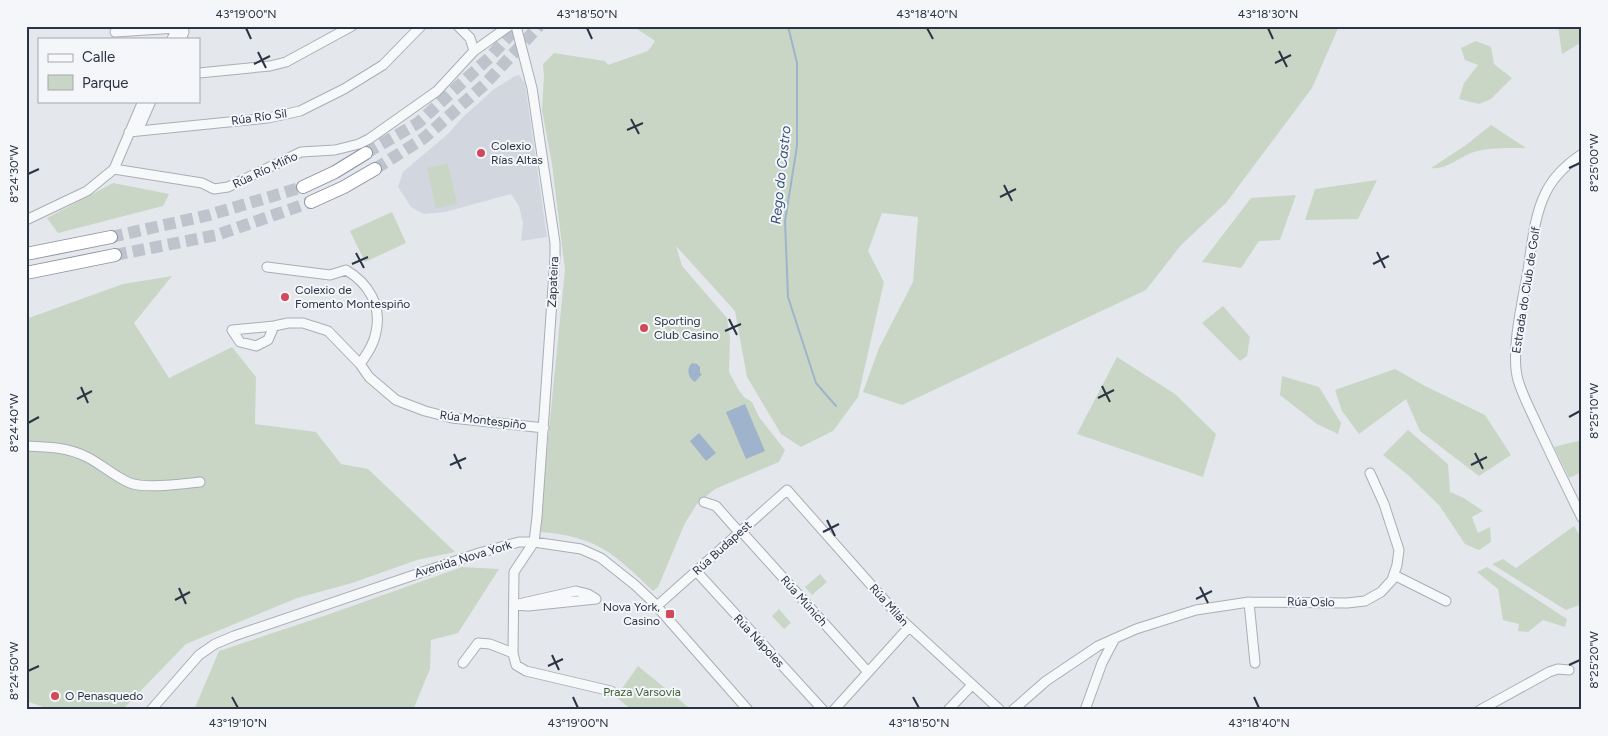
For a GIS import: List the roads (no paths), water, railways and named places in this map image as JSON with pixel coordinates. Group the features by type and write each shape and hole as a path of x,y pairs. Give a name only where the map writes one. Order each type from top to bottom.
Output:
{"highway":[{"path":"303,187 335,172 366,153"},
{"path":"311,202 344,187 375,169"},
{"path":"26,254 111,237"},
{"path":"26,273 115,255"}],"street":[{"path":"200,73 270,66 286,62 352,26"},
{"name":"Rúa Río Sil","path":"129,132 268,118 300,111 344,89 383,64 421,26"},
{"path":"458,26 470,38 474,51"},
{"name":"Rúa Río Miño","path":"114,169 202,183 214,188 228,187 301,152 335,150 359,144 437,91 474,51 508,26"},
{"name":"Zapateira","path":"516,26 532,88 555,243 544,428 534,542"},
{"path":"116,32 180,27"},
{"path":"173,38 180,27"},
{"path":"180,27 184,32 181,38"},
{"path":"26,220 87,191 114,169 143,102"},
{"path":"129,132 140,126 151,102"},
{"name":"Estrada do Club de Golf","path":"1582,154 1567,164 1556,177 1546,192 1540,209 1534,230 1520,318 1516,360 1517,378 1526,400 1582,518"},
{"path":"267,267 330,275 346,270 356,276 371,293 377,313 376,331 372,345 360,364"},
{"name":"Rúa Montespiño","path":"274,326 288,323 303,323 328,331 360,364 369,377 396,400 425,411 452,418 544,428"},
{"path":"26,446 53,446 74,451 137,485 177,485 200,482"},
{"name":"Rúa Oslo","path":"1013,710 1046,681 1084,655 1098,646 1136,629 1196,610 1248,602 1346,603 1365,601 1381,592 1392,580 1399,550 1384,504 1370,473"},
{"name":"Rúa Budapest","path":"657,606 787,490"},
{"name":"Rúa Milán","path":"787,490 909,628 1000,710"},
{"name":"Rúa Múnich","path":"704,502 716,506 868,672"},
{"name":"Avenida Nova York","path":"151,710 199,655 215,644 479,553 519,542 534,542 581,549 601,558 635,585 657,606 748,710"},
{"path":"534,542 514,572 513,653 516,665 526,672 611,691"},
{"name":"Rúa Nápoles","path":"696,571 823,710"},
{"path":"1394,575 1446,601"},
{"path":"576,591 588,594 596,599 528,606 514,606 576,591"},
{"path":"1248,602 1255,663"},
{"path":"834,710 909,628"},
{"path":"1085,710 1102,663 1114,640"},
{"path":"463,663 478,643 490,644 513,653"},
{"path":"1084,655 1099,653 1102,663"},
{"path":"1480,710 1549,672 1558,669 1569,670"},
{"path":"948,710 972,684"}],"water":[{"path":"692,363 700,367 700,373 702,374 695,382 689,373"},
{"path":"745,404 765,451 746,459 726,412"},
{"path":"699,433 716,453 706,461 690,441"}],"waterway":[{"name":"Rego do Castro","path":"788,26 797,63 797,146 785,221 788,297 816,383 836,406"}],"tunnel":[{"path":"366,153 418,123 490,57 518,26"},
{"path":"375,169 424,138 485,84 539,26"},
{"path":"111,237 209,215 303,187"},
{"path":"115,255 217,235 311,202"}],"place":[{"name":"Colexio Rías Altas","path":"481,153"},
{"name":"Colexio de Fomento Montespiño","path":"285,297"},
{"name":"Sporting Club Casino","path":"644,328"},
{"name":"Nova York, Casino","path":"670,614"},
{"name":"O Penasquedo","path":"55,696"}],"park label":[{"name":"Praza Varsovia","path":"642,692"}]}
